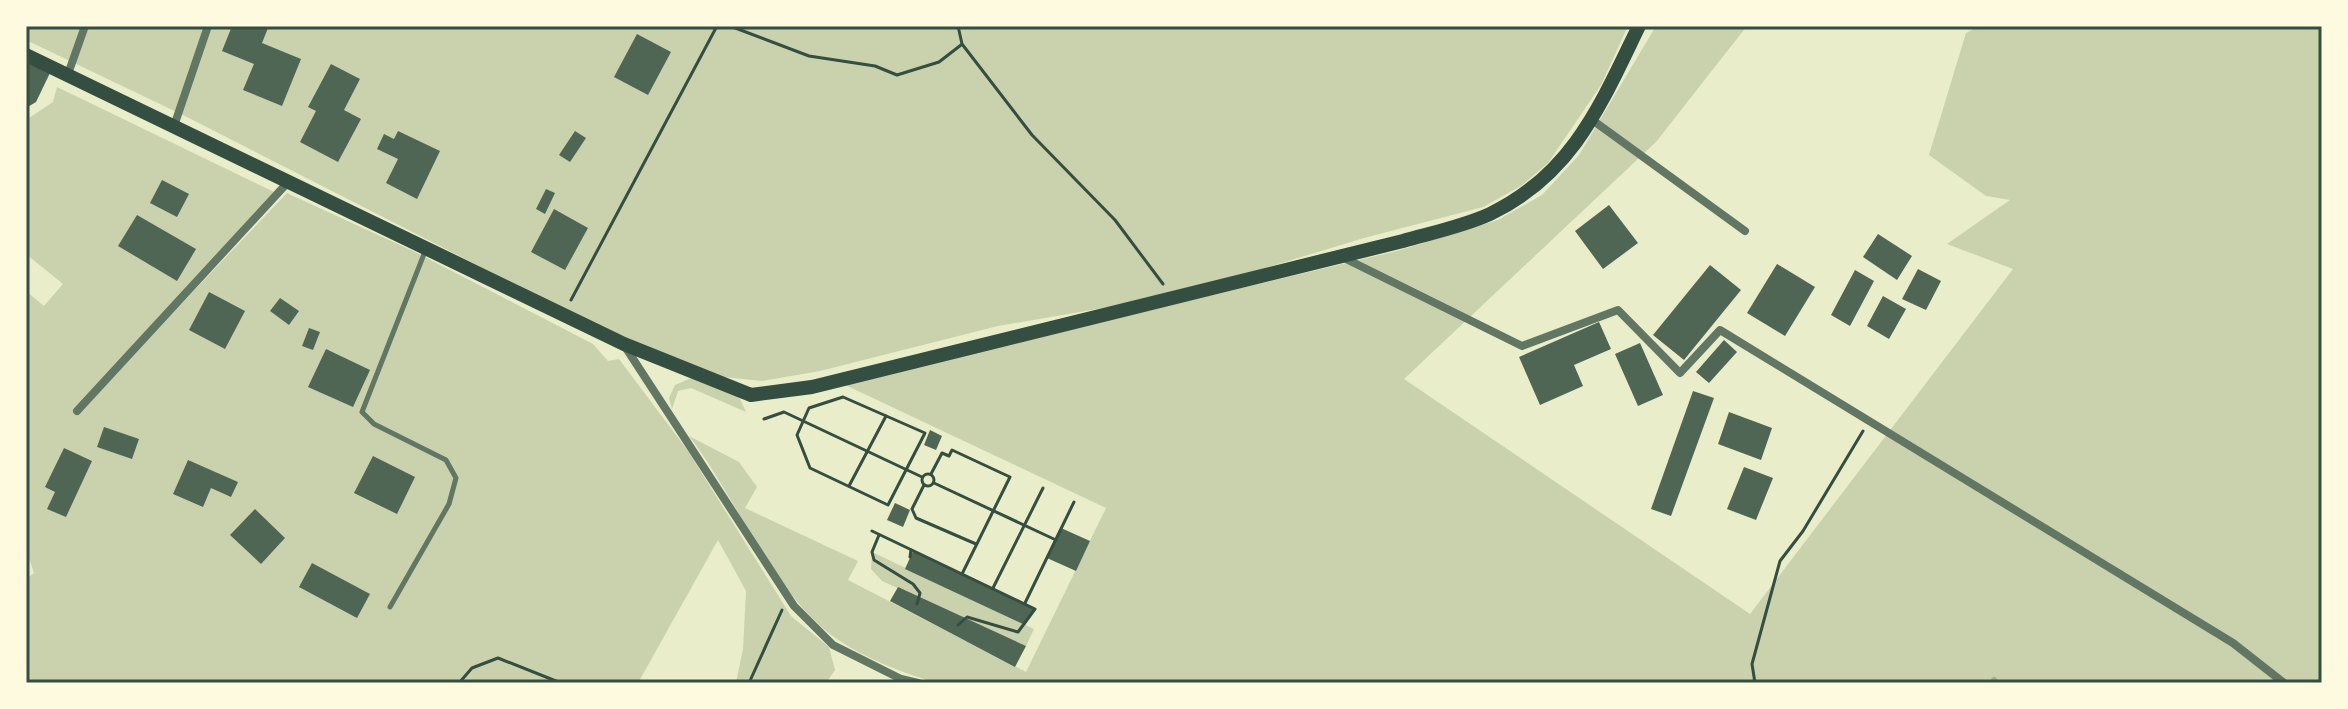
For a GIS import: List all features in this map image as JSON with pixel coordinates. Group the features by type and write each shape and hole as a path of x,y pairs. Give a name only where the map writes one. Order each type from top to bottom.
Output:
{"main road":[{"path":"26,55 427,246 624,344 751,395 812,387 1403,241 1489,214 1538,185 1562,163 1591,119 1639,26"}],"street":[{"path":"68,74 85,26"},
{"path":"174,126 208,26"},
{"path":"1591,119 1745,231"},
{"path":"77,411 290,180"},
{"path":"1338,255 1522,346 1618,310 1680,373 1718,331 2233,643 2284,683"},
{"path":"624,344 788,597 833,645 901,679 918,683"}],"lane":[{"path":"390,607 449,504 456,478 446,460 374,424 362,412 427,246"}],"path":[{"path":"564,314 717,26"},
{"path":"730,26 809,56 875,66 897,75 939,62 962,44"},
{"path":"958,26 962,44 1032,135 1115,220 1173,296"},
{"path":"843,397 925,433 888,505 810,468 797,435 803,421 809,408 843,397"},
{"path":"764,419 784,412 922,477 931,474 942,453 949,456 952,450 1010,477 962,574"},
{"path":"849,486 886,416"},
{"path":"1755,683 1752,664 1780,561 1803,531 1869,421"},
{"path":"931,474 934,483"},
{"path":"922,477 924,485 912,509 916,518 976,544"},
{"path":"924,485 934,483 1056,540"},
{"path":"993,588 1043,488"},
{"path":"1024,603 1074,502"},
{"path":"872,531 1035,609 1018,632 967,617 958,625"},
{"path":"879,535 872,552 874,560 913,584 920,593 917,604"},
{"path":"910,557 911,550"},
{"path":"749,683 788,597"},
{"path":"459,683 472,668 498,658 561,683"}],"green space":[{"path":"26,26 1628,26 1601,85 1548,163 1521,186 1483,207 1364,238 1173,296 998,326 820,371 762,381 714,376 569,312 185,116 26,40"},
{"path":"1656,26 1747,26 1656,142 1404,379 1750,614 2013,269 1947,244 2010,200 1986,196 1929,155 1966,33 1980,26 2322,26 2322,683 937,683 860,653 814,620 774,571 689,436 739,462 757,487 745,508 858,561 848,580 1026,672 1106,508 841,383 1397,251 1498,220 1542,195 1579,155"},
{"path":"57,87 274,192 160,316 165,321 287,193 415,252 593,344 608,361 619,359 688,451 791,616 829,647 835,670 826,683 736,683 743,649 746,591 718,540 638,683 26,683 26,579 34,573 26,549 26,291 44,306 63,284 26,254 26,120 53,102"},
{"path":"691,378 739,397 746,412 691,388 678,391 672,409 669,398 675,385"},
{"path":"872,552 1034,629 1026,646 882,581 871,569"}],"building":[{"path":"232,26 268,28 262,43 301,59 282,106 243,90 254,64 222,51"},
{"path":"637,34 671,52 648,95 614,77"},
{"path":"26,62 50,73 36,102 26,108"},
{"path":"331,64 360,79 344,110 361,119 338,162 300,142 316,111 308,107"},
{"path":"398,131 440,151 417,199 386,183 398,159 377,149 384,134 394,139"},
{"path":"575,131 586,138 570,162 559,155"},
{"path":"162,180 189,194 177,217 150,203"},
{"path":"546,189 555,193 545,214 536,209"},
{"path":"1609,205 1638,243 1603,269 1575,231"},
{"path":"554,209 588,228 565,270 531,252"},
{"path":"137,215 196,249 177,281 118,246"},
{"path":"1878,234 1912,256 1897,280 1863,257"},
{"path":"1777,264 1815,287 1785,336 1747,313"},
{"path":"1710,265 1741,290 1684,360 1653,335"},
{"path":"1918,269 1941,281 1926,310 1902,299"},
{"path":"1855,270 1874,281 1850,326 1831,315"},
{"path":"209,292 245,311 225,349 189,330"},
{"path":"1883,296 1906,309 1889,339 1867,326"},
{"path":"280,298 299,311 289,325 270,311"},
{"path":"1599,322 1611,349 1574,365 1583,386 1540,405 1519,357"},
{"path":"309,328 320,332 313,350 302,346"},
{"path":"1724,340 1737,352 1709,383 1696,372"},
{"path":"1640,343 1663,395 1638,406 1615,354"},
{"path":"326,349 370,370 353,407 308,387"},
{"path":"1693,391 1714,398 1671,516 1651,509"},
{"path":"1729,412 1772,428 1761,460 1718,444"},
{"path":"104,427 139,439 132,459 97,447"},
{"path":"930,430 942,436 936,450 924,445"},
{"path":"64,448 92,461 66,517 47,509 55,492 45,487"},
{"path":"373,456 415,477 397,514 354,493"},
{"path":"188,460 238,482 231,497 211,488 203,507 173,494"},
{"path":"1744,467 1773,478 1756,520 1727,509"},
{"path":"895,503 910,510 903,527 887,520"},
{"path":"255,509 285,538 261,564 230,535"},
{"path":"1061,528 1090,541 1076,571 1047,558"},
{"path":"913,551 1035,609 1025,625 905,569"},
{"path":"312,563 370,594 357,618 299,587"},
{"path":"898,587 1026,646 1015,667 890,601"}]}
